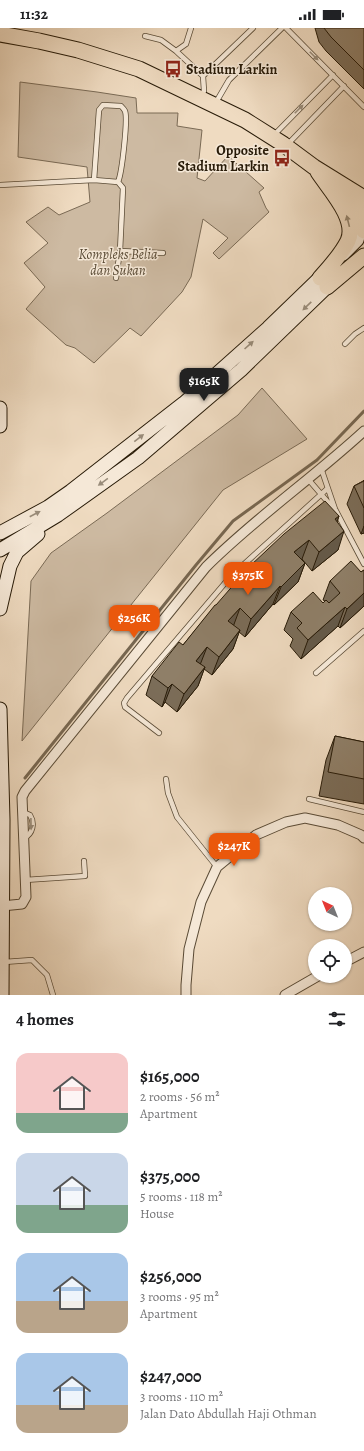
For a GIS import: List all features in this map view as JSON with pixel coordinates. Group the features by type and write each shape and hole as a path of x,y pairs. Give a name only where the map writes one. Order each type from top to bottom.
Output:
{"main road":[{"path":"0,34 39,41 100,56 138,69 245,120 364,198"},
{"path":"320,170 364,189"},
{"path":"0,550 58,515 138,458 241,370 324,283 357,240 362,219 320,170"},
{"path":"320,170 347,216 350,229 349,240 324,283"},
{"path":"0,533 48,507 71,491 184,402 268,328 364,249"},
{"path":"324,283 364,256"},
{"path":"0,408 0,426"},
{"path":"0,610 10,566 17,552 58,515"},
{"path":"0,709 2,995"}],"street":[{"path":"2,906 22,904 26,897 22,812 22,797 25,791 206,567 274,505 363,435"},
{"path":"186,995 189,949 201,902 217,867 256,835 286,822 305,818 338,825 363,834"},
{"path":"352,958 364,952"},
{"path":"285,995 308,982"}],"lane":[{"path":"176,51 186,44 191,28"},
{"path":"203,76 253,28"},
{"path":"215,105 229,80 282,28"},
{"path":"286,28 364,107"},
{"path":"145,36 161,40 176,51 203,76 204,90 200,98"},
{"path":"272,137 333,76"},
{"path":"286,146 344,86"},
{"path":"94,180 99,110 103,105 121,106 125,112 124,151 118,182"},
{"path":"0,185 94,180 118,182 123,188 120,251 116,278"},
{"path":"120,251 162,253"},
{"path":"345,344 355,334 364,328"},
{"path":"321,468 335,509 364,564"},
{"path":"308,479 335,509"},
{"path":"159,733 125,707 124,703 127,698 231,576 327,489"},
{"path":"316,673 364,631"},
{"path":"166,779 168,793 177,817 217,867"},
{"path":"309,799 364,812"},
{"path":"25,880 85,876 84,861"},
{"path":"2,962 32,960 47,975 54,995"}],"green space":[{"name":"Kompleks Belia dan Sukan","path":"20,82 136,98 137,113 178,113 177,126 202,130 197,178 205,181 228,156 264,188 259,192 269,212 219,259 213,253 228,238 203,219 191,277 182,292 141,336 130,328 94,363 75,348 66,345 26,309 45,287 24,263 48,243 26,222 48,207 59,215 90,202 87,167 18,157"},
{"path":"262,388 307,439 223,490 22,741 31,581 51,553 238,415"}],"building":[{"path":"324,28 364,28 364,70 331,37"},
{"path":"364,481 364,508 354,486"},
{"path":"325,501 339,516 335,519 344,531 319,552 309,540 294,552 305,563 281,587 280,586 251,619 240,608 228,621 240,630 219,657 207,647 196,661 205,667 184,694 172,684 168,688 152,676 179,642 183,645 215,605 250,566 284,534"},
{"path":"351,561 361,572 364,570 364,593 347,609 345,607 308,640 297,628 302,623 291,612 313,592 323,603 326,600 329,603 340,593 330,581"},
{"path":"335,736 364,742 364,779 328,772"}],"waterway":[{"path":"25,778 233,521 317,460 364,411"}],"place":[{"name":"Stadium Larkin","path":"173,69"},
{"name":"Opposite Stadium Larkin","path":"282,158"}]}
